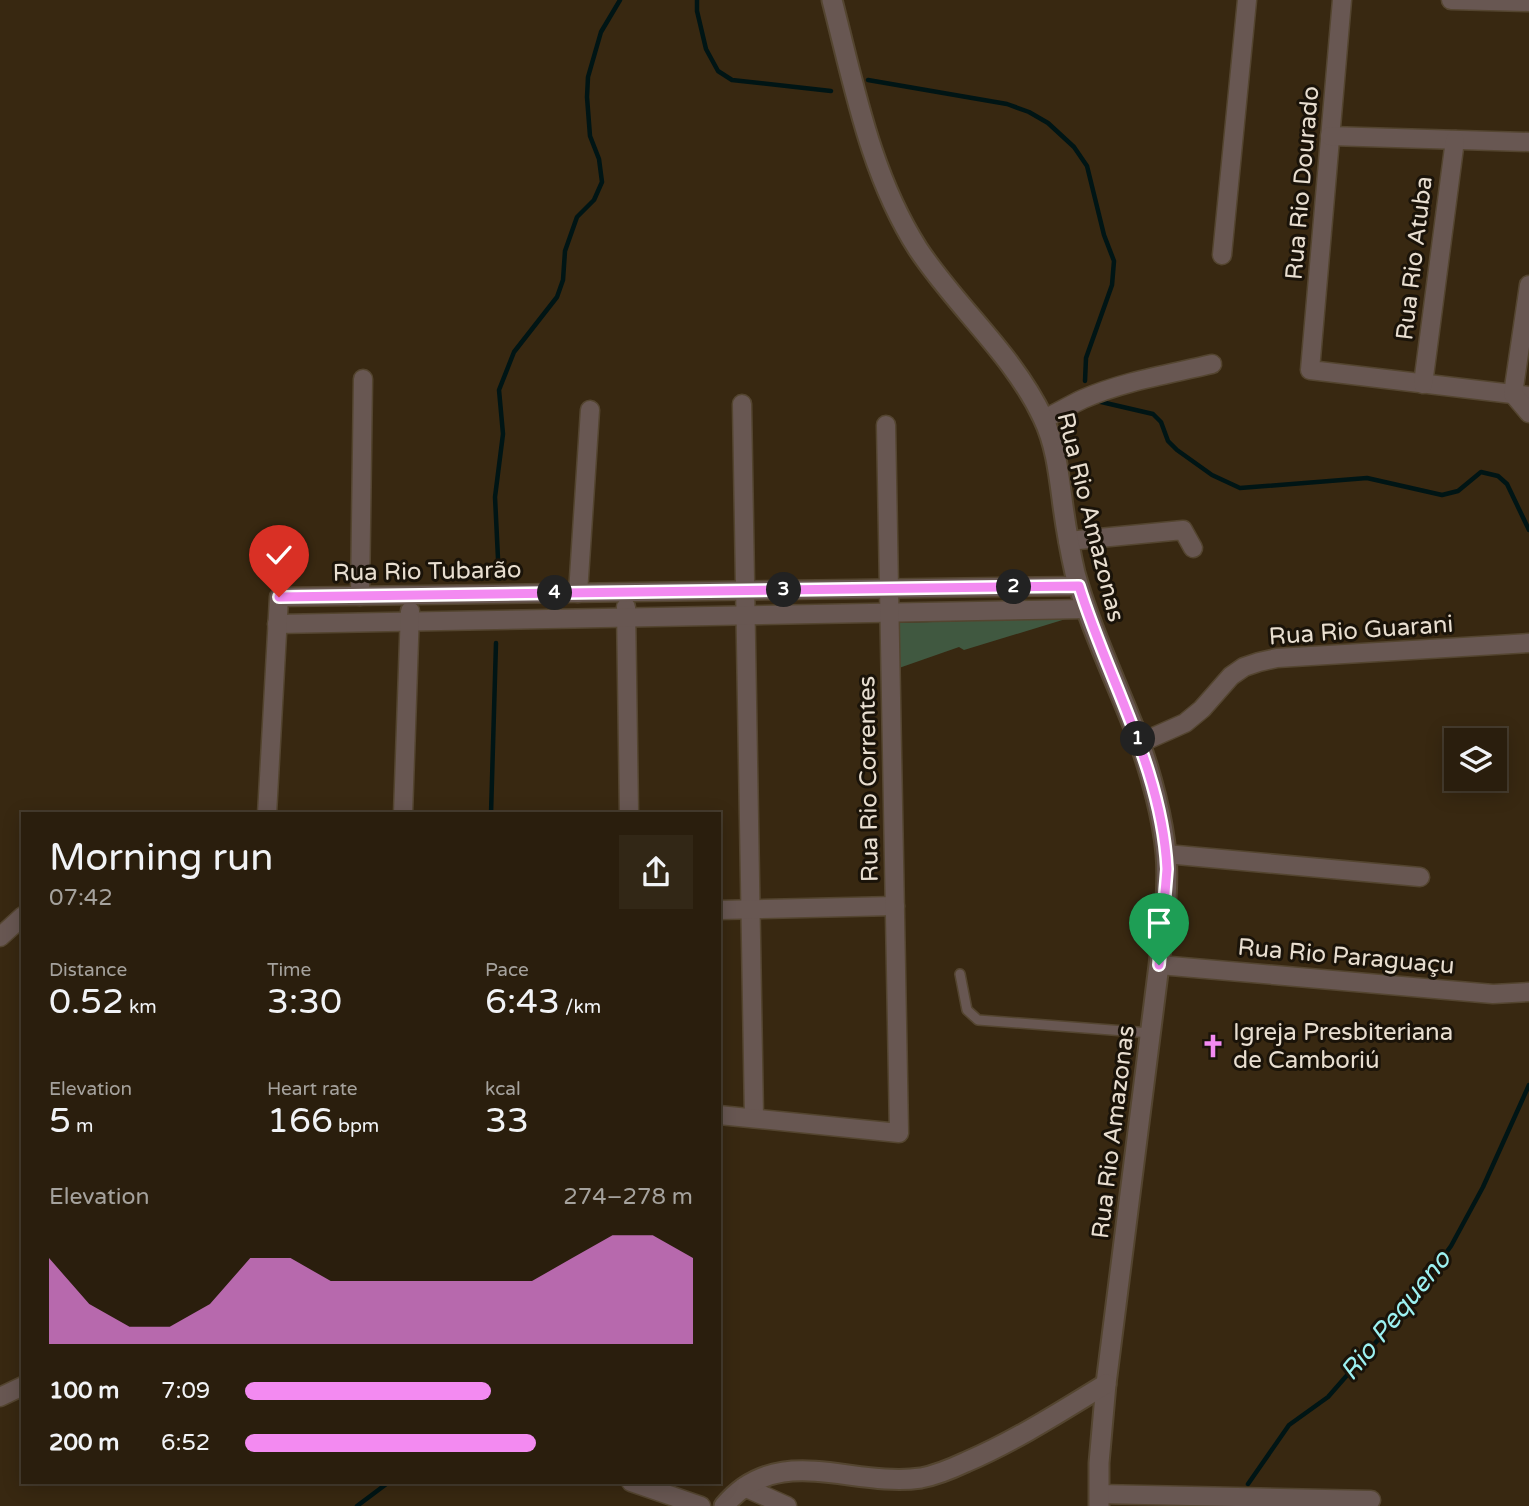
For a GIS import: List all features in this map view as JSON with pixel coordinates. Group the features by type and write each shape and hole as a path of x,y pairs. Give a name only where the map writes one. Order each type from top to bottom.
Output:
{"street":[{"name":"Rua Rio Amazonas","path":"832,0 863,121 892,201 929,265 1011,365 1044,419 1056,458 1068,541 1079,586 1140,743 1156,800 1166,854 1159,965 1106,1384 1100,1443 1099,1500"},
{"path":"1222,255 1247,0"},
{"name":"Rua Rio Dourado","path":"1342,0 1310,370 1423,384"},
{"path":"1451,0 1529,2"},
{"path":"1330,136 1529,142"},
{"name":"Rua Rio Atuba","path":"1423,384 1455,139"},
{"path":"1529,285 1521,395 1529,414"},
{"path":"1044,419 1109,390 1212,364"},
{"path":"360,596 363,379"},
{"path":"1423,384 1521,395"},
{"path":"721,1115 754,1118 742,404"},
{"path":"578,593 590,410"},
{"name":"Rua Rio Correntes","path":"754,1118 900,1133 886,425"},
{"path":"1068,541 1183,530 1193,548"},
{"name":"Rua Rio Tubarão","path":"1079,586 279,597 277,624 1086,609"},
{"path":"626,592 629,812"},
{"path":"403,812 411,595"},
{"path":"267,812 277,624"},
{"name":"Rua Rio Guarani","path":"1140,743 1185,723 1202,709 1231,676 1244,667 1259,662 1277,658 1529,643"},
{"path":"1166,854 1420,877"},
{"path":"721,910 895,906"},
{"path":"0,937 21,918"},
{"name":"Rua Rio Paraguaçu","path":"1159,965 1493,994 1529,992"},
{"path":"724,1506 744,1487 767,1475 791,1470 894,1479 939,1473 1018,1437 1106,1384"},
{"path":"0,1397 21,1387"},
{"path":"637,1484 701,1506"},
{"path":"744,1487 787,1506"},
{"path":"1099,1500 1371,1500"}],"lane":[{"path":"960,974 967,1010 978,1020 1151,1033"}],"green space":[{"path":"1069,618 964,650 959,647 899,668 898,623"}],"waterway":[{"path":"499,579 495,497 503,434 499,390 514,352 557,297 563,280 565,251 577,217 594,200 602,182 599,159 590,136 588,77 601,32 620,0"},
{"name":"Rio Pequeno","path":"697,0 706,49 718,71 732,80 831,91"},
{"name":"Rio Pequeno","path":"868,80 1007,104 1048,123 1074,147 1087,166 1104,235 1114,261 1112,285 1086,358 1085,381"},
{"name":"Rio Pequeno","path":"1097,401 1153,414 1161,422 1168,441 1177,450 1212,475 1240,488 1367,478 1442,495 1458,491 1481,472 1498,476 1507,484 1529,530"},
{"path":"491,812 496,643"},
{"name":"Rio Pequeno","path":"1248,1484 1289,1425 1328,1397 1405,1309 1451,1246 1483,1187 1529,1085"},
{"path":"357,1506 386,1484"}],"place":[{"name":"Igreja Presbiteriana de Camboriú","path":"1213,1046"}],"route":[{"path":"279,597 1079,586 1087,613 1140,743 1160,819 1167,869 1159,965"}]}
